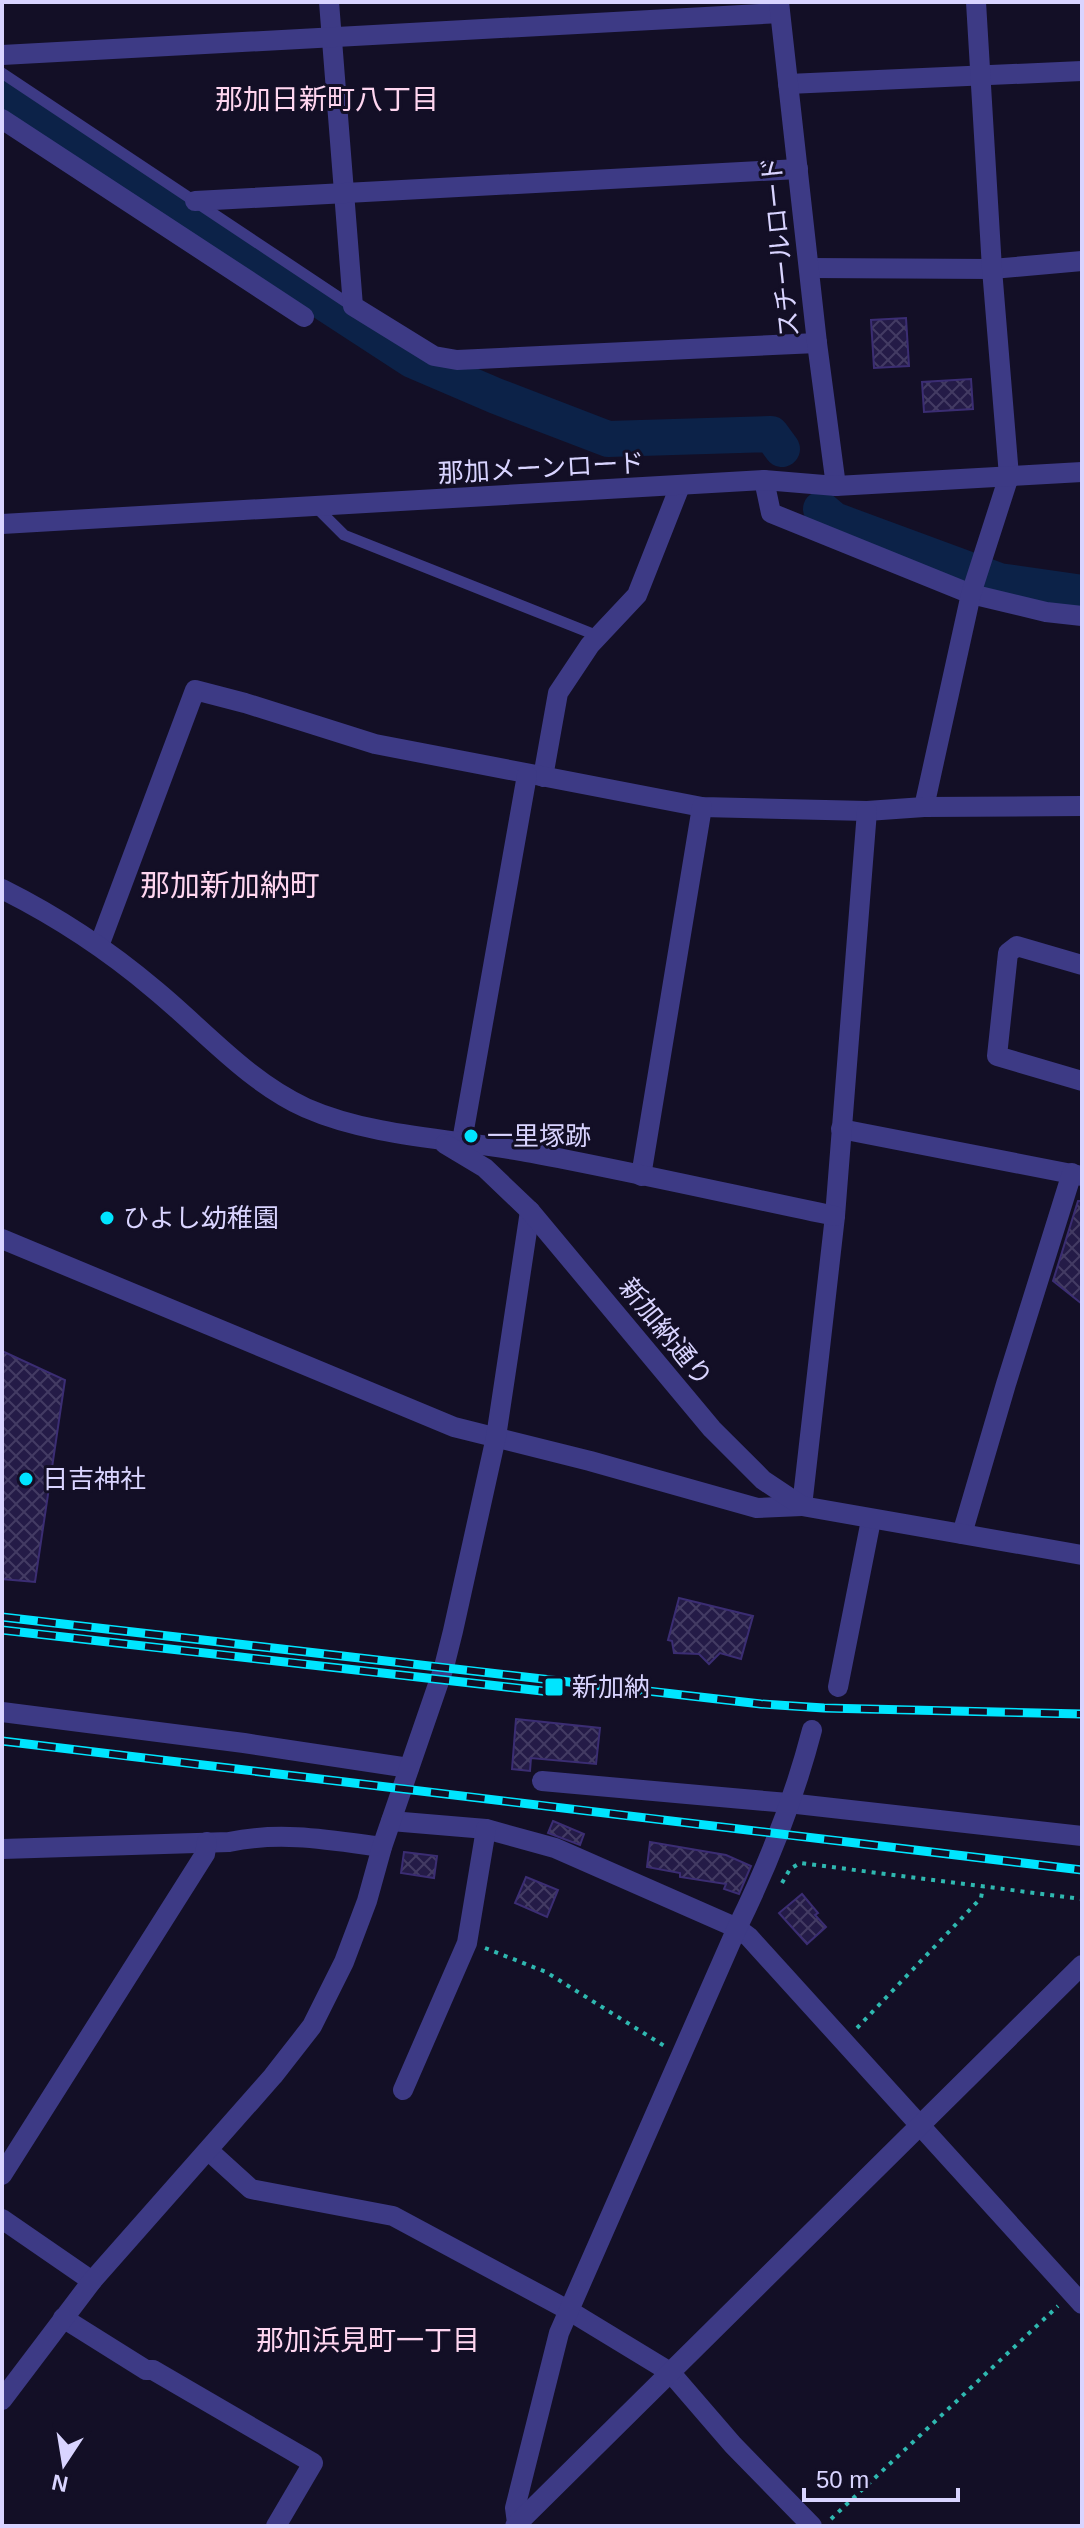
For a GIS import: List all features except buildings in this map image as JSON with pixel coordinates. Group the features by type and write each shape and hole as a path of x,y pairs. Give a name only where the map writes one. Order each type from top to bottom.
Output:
{"street":[{"path":"329,2 353,306 434,356 457,360 817,343"},
{"path":"924,807 974,586 1009,476 992,269 976,2"},
{"path":"2,55 331,38 780,8"},
{"name":"スチールロード","path":"780,8 836,486"},
{"path":"788,84 1082,71"},
{"path":"2,119 304,317"},
{"path":"195,201 798,169"},
{"path":"810,268 992,269 1082,261"},
{"name":"那加メーンロード","path":"2,524 764,480 836,486 1082,472"},
{"path":"764,480 771,513 1046,612 1082,616"},
{"path":"451,1141 535,776 558,693 598,636 637,595 680,486"},
{"path":"99,946 195,690 375,744 702,807 867,811 924,807 1082,806"},
{"path":"641,1176 702,807"},
{"path":"2,1239 454,1427 757,1508 802,1506 835,1216 867,811"},
{"path":"2,889 99,946 155,989 270,1089 308,1109 350,1122 835,1216"},
{"path":"1082,965 1017,946 1008,953 997,1056 1082,1081"},
{"path":"841,1129 1077,1175 1006,1384 962,1534 1082,1555"},
{"name":"新加納通り","path":"451,1141 485,1168 552,1234 712,1429 763,1480 802,1506 962,1534"},
{"path":"2,2400 92,2281 209,2151 312,2026 344,1962 367,1901 453,1631 496,1437 530,1211"},
{"path":"838,1687 871,1520"},
{"path":"2,1712 409,1768"},
{"path":"516,2525 515,2508 559,2333 737,1928 768,1866 781,1834 788,1803 799,1780 812,1730"},
{"path":"542,1781 788,1803 1082,1836"},
{"path":"391,1821 486,1829 555,1848 737,1928 749,1937 1077,2299"},
{"path":"403,2090 467,1943 486,1829"},
{"path":"2,1849 229,1842 258,1836 300,1836 382,1847"},
{"path":"2,2175 205,1854 207,1842"},
{"path":"516,2525 1082,1965"},
{"path":"209,2151 251,2189 393,2216 568,2310 670,2372 733,2445 812,2526"},
{"path":"2,2219 92,2281"},
{"path":"63,2318 146,2370 153,2370 313,2463 285,2523"}],"lane":[{"path":"2,73 353,306"},
{"path":"315,506 344,535 598,636"}],"path":[{"path":"782,1883 790,1869 800,1863 1082,1899"},
{"path":"844,2041 981,1898 983,1887"},
{"path":"467,1943 546,1972 681,2054"},
{"path":"823,2526 1077,2299"}],"waterway":[{"path":"2,93 412,360 608,439 771,434 782,449"},
{"path":"821,509 834,520 999,581 1082,593"}],"railway":[{"path":"2,1617 761,1704 1082,1714"},
{"path":"2,1630 551,1692"},
{"path":"2,1741 1082,1870"}],"place":[{"name":"一里塚跡","path":"471,1136"},
{"name":"ひよし幼稚園","path":"107,1218"},
{"name":"日吉神社","path":"26,1479"},
{"name":"新加納","path":"554,1687"}],"district":[{"name":"那加日新町八丁目","path":"327,99"},
{"name":"那加新加納町","path":"230,885"},
{"name":"那加浜見町一丁目","path":"368,2340"}]}
